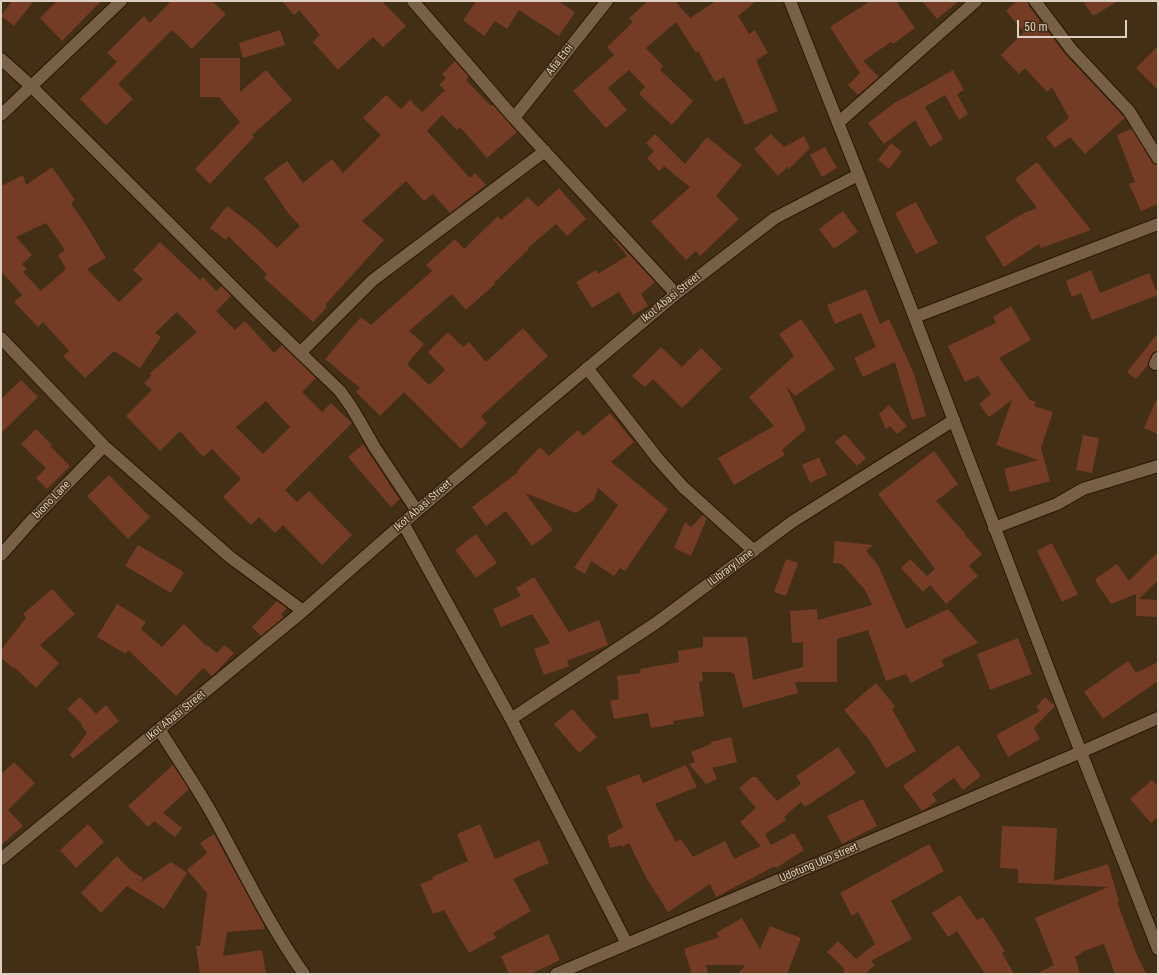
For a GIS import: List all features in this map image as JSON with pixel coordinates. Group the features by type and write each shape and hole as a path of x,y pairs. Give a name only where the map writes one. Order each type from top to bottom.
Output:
{"street":[{"path":"1,115 121,1"},
{"path":"413,1 514,118 676,294"},
{"name":"Afia Etoi","path":"514,118 607,1"},
{"path":"790,1 915,317 994,528 1158,949"},
{"path":"838,123 976,1"},
{"path":"1035,1 1071,49 1129,111 1158,158"},
{"path":"1,59 31,86 340,391 352,408 375,448 417,511"},
{"path":"300,353 372,280 545,151"},
{"name":"Ikot Abasi Street","path":"1,859 303,611 417,511 676,294 775,218 858,175"},
{"path":"915,317 1158,224"},
{"path":"1,338 104,446 230,556 303,611"},
{"path":"588,368 658,459 683,487 754,551"},
{"name":"lLibrary lane","path":"511,719 656,623 792,522 954,420"},
{"name":"biono Lane","path":"1,555 32,520 104,446"},
{"path":"994,528 1057,504 1083,489 1158,466"},
{"path":"403,523 511,719 627,944"},
{"name":"Udotung Ubo street","path":"556,974 1158,718"},
{"path":"159,729 217,821 244,875 304,974"}],"building":[{"path":"12,1 34,1 14,26 1,16"},
{"path":"57,1 101,1 62,41 40,18"},
{"path":"171,1 212,1 226,14 192,49 172,30 118,84 133,99 106,125 80,99 117,62 107,53 144,16 150,23"},
{"path":"282,1 382,1 406,26 383,47 373,37 338,70 313,42 320,35 299,10 294,15"},
{"path":"476,1 558,1 575,12 559,36 519,10 507,29 495,21 484,36 463,20"},
{"path":"648,1 675,1 690,18 716,1 756,1 738,16 749,34 755,30 768,53 756,60 778,111 745,125 724,77 715,82 698,51 696,53 676,22 646,48 663,66 660,70 693,101 672,125 639,94 645,87 629,70 608,88 627,110 606,128 573,91 614,55 607,47 633,22 629,18"},
{"path":"870,1 896,1 915,28 893,44 891,42 863,61 879,77 858,95 848,85 860,73 830,27"},
{"path":"922,1 959,1 937,19"},
{"path":"1017,1 1028,1 1029,6 1065,54 1125,118 1085,154 1070,137 1055,148 1046,137 1069,118 1052,87 1047,92 1025,68 1019,74 1001,55 1024,32 1006,11"},
{"path":"1083,1 1118,1 1093,16"},
{"path":"280,30 285,45 243,58 239,43"},
{"path":"1158,46 1158,90 1136,68"},
{"path":"200,58 240,58 240,92 266,70 292,100 252,135 254,137 210,184 195,169 240,122 219,97 200,97"},
{"path":"455,61 469,77 466,80 491,106 493,105 517,132 487,158 460,127 457,130 442,115 427,131 470,178 475,173 486,185 450,213 433,194 424,201 406,181 362,221 384,240 325,305 327,307 313,322 264,278 267,274 228,236 226,240 210,228 227,206 255,227 277,248 300,226 288,213 264,178 287,161 303,183 332,159 343,173 381,135 363,118 386,95 401,109 410,100 422,112 445,90 439,85 446,78 442,74"},
{"path":"953,70 964,90 957,94 968,114 959,120 945,95 925,107 943,139 930,147 915,120 884,144 868,123 897,101"},
{"path":"1132,129 1152,162 1158,165 1158,204 1141,211 1129,184 1135,182 1117,135"},
{"path":"655,134 685,164 707,137 742,165 716,196 739,219 700,256 696,251 686,260 651,222 690,187 664,166 659,171 647,158 654,151 646,143"},
{"path":"771,134 784,147 804,136 810,148 789,169 787,167 778,176 754,149"},
{"path":"891,143 902,152 889,169 878,160"},
{"path":"825,147 837,168 822,177 810,155"},
{"path":"1037,162 1091,230 1041,248 1039,244 1004,267 985,237 1022,214 1037,208 1015,179"},
{"path":"52,167 75,200 71,203 106,258 87,269 119,302 143,279 133,270 160,242 200,280 203,277 216,291 222,286 231,296 216,311 235,330 245,321 274,353 282,345 316,378 302,392 322,412 331,403 352,423 285,490 297,502 309,491 352,535 322,565 283,525 275,533 259,517 251,525 223,497 241,479 212,449 203,457 180,431 160,451 126,416 152,390 144,383 152,375 149,374 197,332 177,312 155,333 161,337 140,368 114,351 85,378 63,356 69,351 43,322 38,327 14,302 22,295 1,271 1,186 23,175 26,185","holes":["46,223 65,250 58,255 66,269 41,291 23,272 27,269 22,264 32,255 16,237","266,401 290,427 263,454 236,427"]},
{"path":"559,188 586,219 567,236 556,224 528,248 529,249 494,283 495,284 466,310 452,294 409,331 424,344 407,364 429,385 445,370 428,352 448,332 463,347 469,342 486,362 523,328 548,356 481,416 487,423 461,449 404,392 380,416 356,392 360,388 325,359 361,317 371,325 432,271 426,265 455,239 464,249 498,216 501,220 528,197 538,207"},
{"path":"916,202 938,243 916,254 895,213"},
{"path":"843,211 858,232 834,249 819,229"},
{"path":"614,238 655,282 641,294 648,306 633,315 619,292 592,308 576,282 596,270 598,274 627,256 613,239"},
{"path":"1091,270 1100,293 1149,273 1158,295 1092,320 1081,293 1072,297 1066,281"},
{"path":"866,289 880,324 889,319 914,374 926,416 912,420 895,362 863,377 854,358 876,347 861,313 835,324 827,305"},
{"path":"1011,306 1031,340 999,358 1030,400 1036,402 1034,406 1053,412 1041,448 1050,481 1010,492 1004,469 1038,460 996,445 1012,400 989,417 979,404 991,394 978,376 965,382 948,346 996,323 993,317"},
{"path":"801,319 835,369 795,396 786,386 806,429 782,450 785,455 734,485 718,458 774,426 749,397 794,356 779,334"},
{"path":"1158,333 1158,351 1152,354 1148,365 1136,379 1127,372"},
{"path":"661,347 682,367 701,348 722,369 682,408 653,379 645,387 632,376"},
{"path":"21,380 38,397 1,433 1,399"},
{"path":"1158,396 1158,434 1144,428"},
{"path":"889,405 907,426 897,434 890,426 886,429 879,414"},
{"path":"610,413 634,442 611,462 668,509 625,571 620,568 614,576 591,561 585,574 574,568 618,505 598,488 594,500 576,513 525,493 553,530 532,546 506,511 486,526 472,507 518,472 517,471 540,447 549,456 578,430 583,436"},
{"path":"36,429 70,466 47,489 36,478 46,468 21,444"},
{"path":"845,434 866,458 857,466 835,442"},
{"path":"1083,435 1099,438 1092,473 1076,470"},
{"path":"363,444 400,499 391,507 348,457"},
{"path":"934,451 958,484 936,501 982,554 969,566 978,576 946,604 930,585 923,592 901,568 910,559 927,576 935,569 878,494"},
{"path":"819,457 827,475 810,483 802,465"},
{"path":"109,475 150,517 128,539 87,496"},
{"path":"703,515 707,518 691,556 674,548 685,522 691,527"},
{"path":"476,534 497,563 476,578 455,550"},
{"path":"835,541 873,545 866,551 878,565 906,629 948,609 978,643 941,660 944,666 911,683 906,674 886,681 868,630 837,639 837,682 795,682 798,693 743,708 734,673 702,672 703,681 699,682 704,716 673,721 674,724 651,728 648,713 614,719 610,701 619,699 617,676 641,673 640,669 679,662 678,651 703,647 703,637 747,637 753,680 803,667 803,642 792,643 790,611 817,609 818,620 872,605 865,590 842,564 833,563"},
{"path":"1052,543 1078,594 1062,602 1037,551"},
{"path":"138,545 184,572 171,593 125,566"},
{"path":"1158,552 1158,580 1139,599 1158,600 1158,617 1136,616 1136,594 1111,604 1095,579 1117,564 1129,581"},
{"path":"786,559 798,563 786,596 774,592"},
{"path":"534,577 569,632 599,620 608,645 567,661 569,666 544,675 534,649 550,643 532,614 501,627 493,609 521,596 516,588"},
{"path":"52,589 75,614 40,645 59,663 36,688 14,667 13,668 1,658 1,650 26,618 23,614"},
{"path":"277,601 287,608 281,614 284,617 261,636 252,627"},
{"path":"117,604 146,622 141,629 162,647 184,624 206,646 207,645 217,653 224,645 234,653 212,676 203,668 176,696 128,650 126,654 97,637"},
{"path":"1018,638 1032,674 990,690 977,654"},
{"path":"1128,661 1136,673 1158,662 1158,681 1103,719 1084,692"},
{"path":"876,683 895,706 892,709 916,751 886,768 870,741 844,710"},
{"path":"80,697 96,714 106,705 119,721 73,759 70,755 87,733 81,725 82,724 67,709"},
{"path":"1045,697 1052,704 1054,703 1055,706 1034,728 1040,739 1008,757 996,735 1040,711 1036,707"},
{"path":"572,709 597,737 579,753 554,724"},
{"path":"731,737 737,762 712,768 717,779 706,784 689,764 695,762 691,752 711,744 711,742"},
{"path":"958,745 981,776 963,790 954,778 932,794 937,801 922,811 903,786"},
{"path":"838,747 856,773 805,807 801,802 784,817 786,820 765,834 771,845 794,833 804,850 776,868 775,866 716,897 710,884 668,912 647,879 629,843 622,847 621,845 610,848 607,836 623,827 606,787 639,774 643,783 686,765 697,787 655,804 676,842 681,839 693,857 725,841 734,859 761,846 740,822 756,808 739,788 752,777 756,777 777,801 801,784 796,776"},
{"path":"14,762 35,783 8,810 23,826 1,845 1,774"},
{"path":"173,765 189,789 163,813 182,828 175,837 154,821 148,827 128,806"},
{"path":"1152,780 1158,786 1158,816 1151,823 1130,799"},
{"path":"863,799 877,826 842,844 827,816"},
{"path":"88,824 104,842 76,868 60,850"},
{"path":"480,824 495,859 539,840 549,863 513,879 531,911 493,933 496,938 469,953 444,910 433,914 420,884 468,861 457,834"},
{"path":"1002,826 1057,828 1054,881 1108,864 1119,901 1117,902 1137,955 1146,974 1115,974 1104,944 1084,951 1075,957 1080,974 1036,974 1054,965 1035,918 1108,887 1018,883 1018,869 1000,868"},
{"path":"214,834 264,925 264,929 227,932 223,956 262,950 266,974 200,974 196,946 200,946 207,893 187,870 207,853 200,843"},
{"path":"929,844 944,871 891,901 912,939 871,961 875,965 865,974 845,974 843,970 845,969 827,952 838,941 856,959 875,944 858,912 852,916 840,893"},
{"path":"117,856 129,869 143,878 140,883 171,862 187,873 164,909 127,886 101,913 81,893"},
{"path":"960,895 977,920 983,917 1005,951 1002,953 1014,974 985,974 957,931 948,937 932,913"},
{"path":"742,918 760,949 770,926 801,938 787,974 738,974 745,965 706,965 708,974 692,974 684,949 719,937 716,933"},
{"path":"548,934 560,960 531,974 509,974 501,956"}]}
